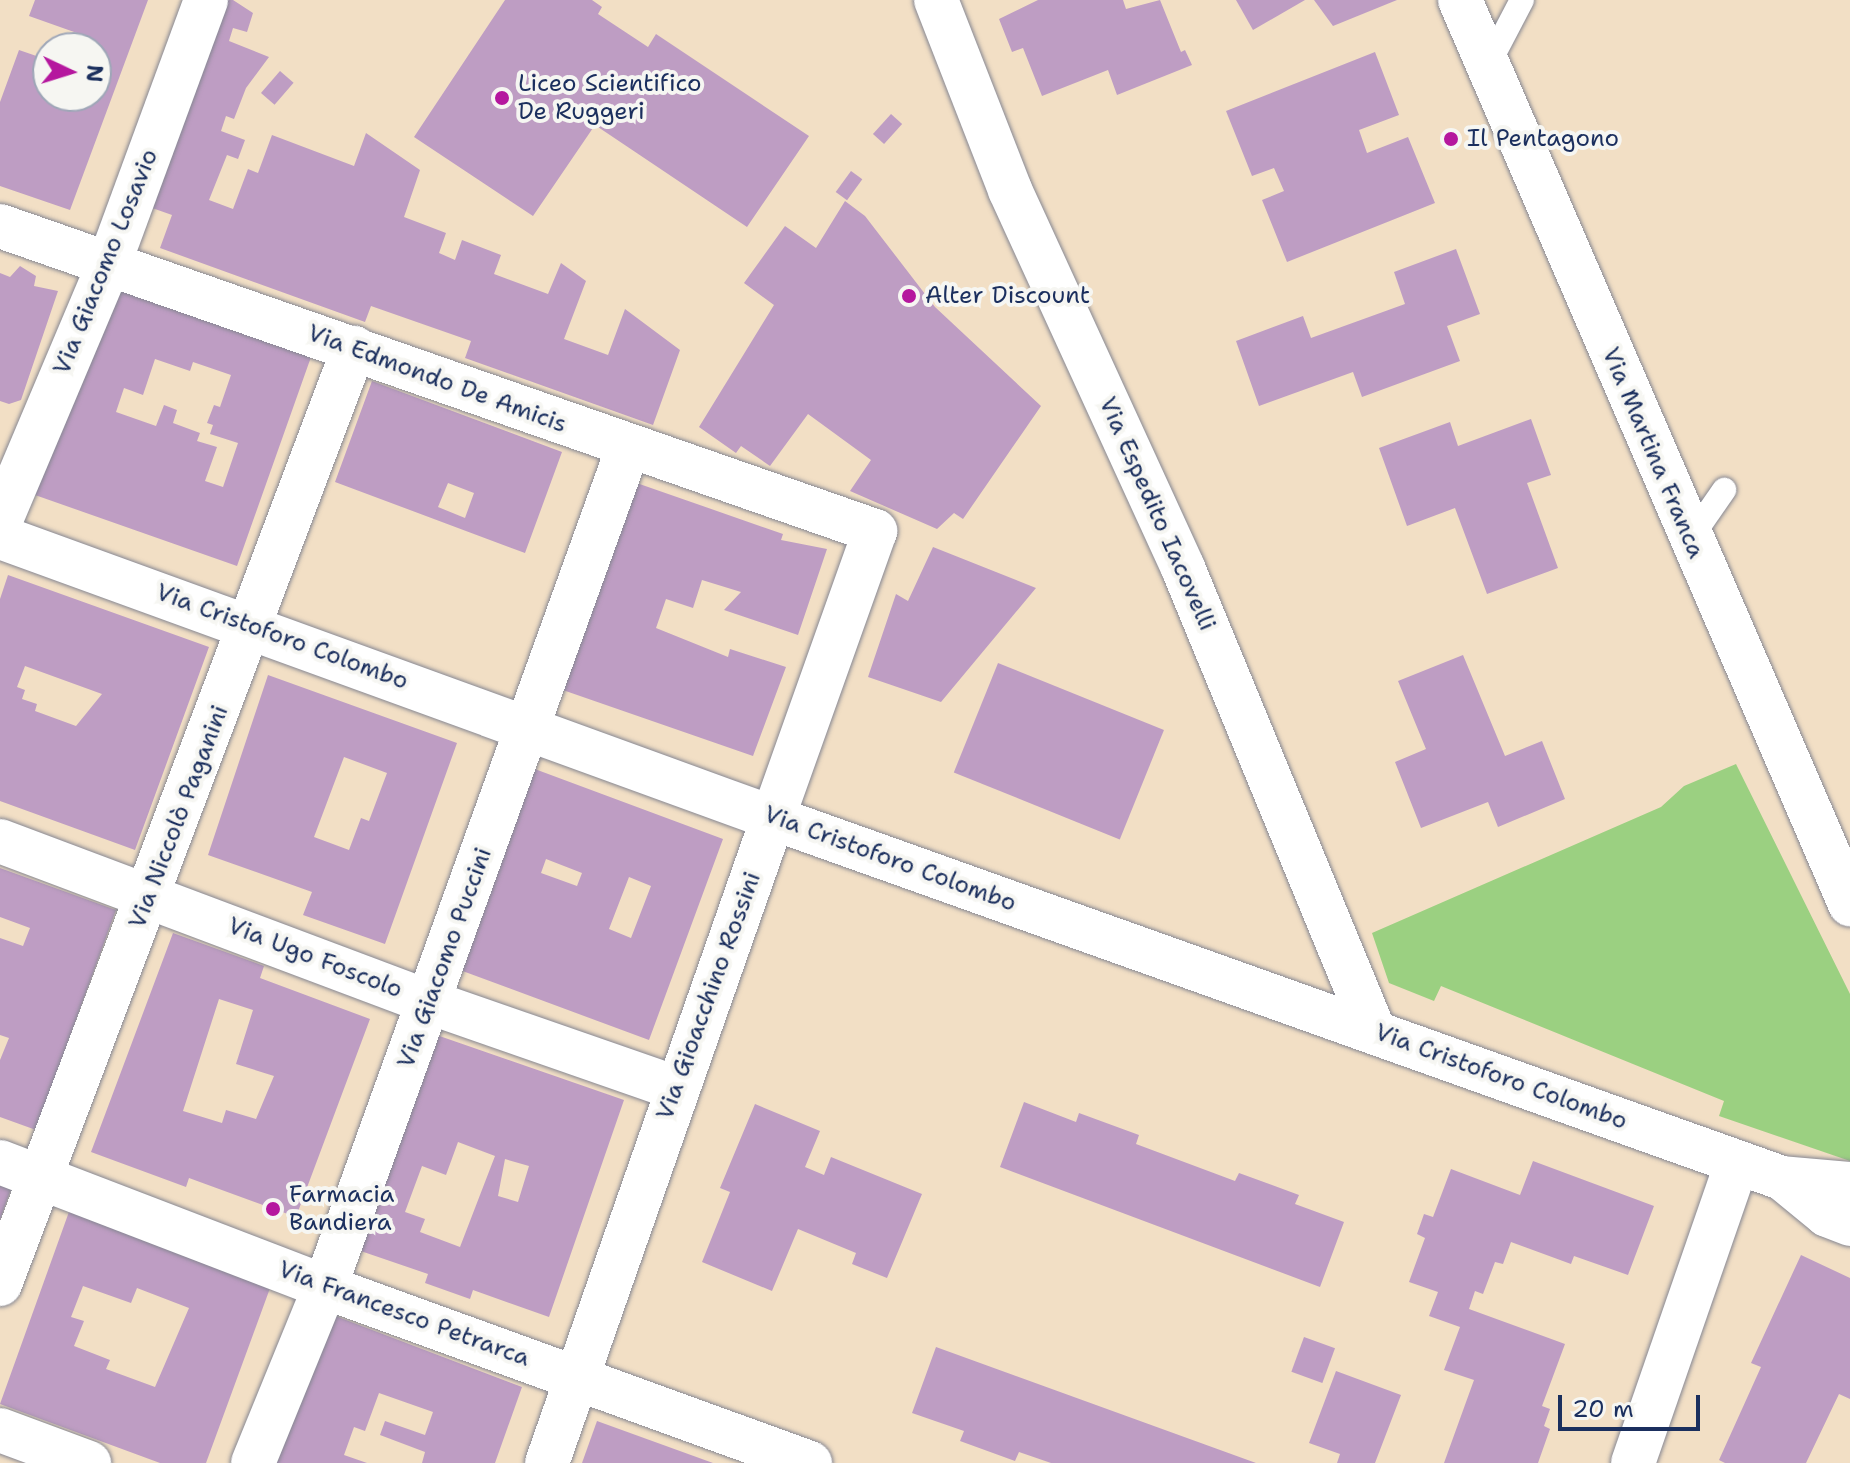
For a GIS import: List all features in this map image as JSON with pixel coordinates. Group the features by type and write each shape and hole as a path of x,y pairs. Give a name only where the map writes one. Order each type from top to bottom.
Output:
{"street":[{"name":"Via Giacomo Losavio","path":"0,522 109,264 206,0"},
{"name":"Via Espedito Iacovelli","path":"936,0 1010,190 1183,568 1373,1030"},
{"name":"Via Martina Franca","path":"1460,0 1850,904"},
{"name":"Via Edmondo De Amicis","path":"0,226 354,348 628,448 875,531"},
{"name":"Via Niccolò Paganini","path":"0,1284 44,1178 354,348"},
{"name":"Via Giacomo Puccini","path":"253,1463 325,1287 628,448"},
{"name":"Via Gioacchino Rossini","path":"547,1463 676,1088 875,531"},
{"name":"Via Cristoforo Colombo","path":"0,537 251,624 773,818 1373,1030 1737,1163 1782,1178 1850,1184"},
{"name":"Via Ugo Foscolo","path":"0,841 429,1002 676,1088"},
{"name":"Via Francesco Petrarca","path":"0,1162 325,1287 810,1463"},
{"path":"1633,1463 1737,1163"},
{"name":"Via Cristoforo Colombo","path":"1782,1178 1827,1215 1850,1224"},
{"path":"0,1430 89,1463"}],"lane":[{"path":"1488,65 1522,0"},
{"path":"1690,539 1724,490"}],"green space":[{"path":"1736,764 1850,994 1850,1161 1719,1116 1724,1101 1441,986 1434,1001 1389,983 1372,933 1661,807 1684,786"}],"building":[{"path":"35,0 148,0 112,97 112,32 74,32 29,16"},
{"path":"211,0 233,0 253,13 247,32 233,28 229,41 269,57 246,88 234,119 226,116 221,131 245,140 238,159 227,155 209,200 233,209 248,169 258,173 272,135 354,166 366,133 420,170 404,217 446,233 439,253 455,260 462,240 501,255 494,274 548,294 561,263 586,281 564,339 608,355 625,309 680,350 653,425 465,358 471,341 371,306 365,322 160,248 172,215 138,203"},
{"path":"505,0 592,0 602,7 598,14 648,47 656,34 809,136 747,227 595,125 533,216 414,137"},
{"path":"1038,0 1123,0 1126,9 1160,0 1181,52 1185,50 1192,65 1117,95 1108,70 1042,96 1023,48 1012,52 999,19"},
{"path":"1236,0 1305,0 1253,30"},
{"path":"1314,0 1397,0 1333,26"},
{"path":"19,50 32,54 32,112 106,112 70,210 0,186 0,102"},
{"path":"1375,52 1399,115 1359,130 1367,153 1408,137 1435,203 1287,262 1262,200 1284,191 1274,168 1252,176 1226,111"},
{"path":"280,71 294,83 275,105 261,93"},
{"path":"891,114 902,124 884,144 873,134"},
{"path":"851,171 862,179 847,200 836,192"},
{"path":"845,201 865,216 935,307 1041,406 963,519 954,513 937,529 850,491 871,460 808,414 770,466 741,446 736,453 699,427 774,305 744,283 785,226 816,248"},
{"path":"1456,249 1480,314 1447,326 1460,361 1362,397 1353,372 1259,406 1236,341 1303,316 1311,338 1405,304 1394,272"},
{"path":"20,266 36,276 34,286 58,291 21,400 9,404 0,401 0,273 10,277"},
{"path":"109,285 311,357 237,566 35,495","holes":["155,359 190,371 193,362 231,375 220,407 214,405 207,423 213,425 210,434 238,443 223,487 205,481 217,447 197,441 200,433 173,423 177,410 164,405 156,426 116,412 124,388 143,395"]},
{"path":"372,381 562,452 525,553 335,482","holes":["448,483 474,493 465,518 438,507"]},
{"path":"1531,419 1551,475 1527,483 1558,568 1487,594 1455,508 1407,526 1379,448 1450,422 1458,446"},
{"path":"628,480 783,534 781,540 827,549 798,635 724,610 741,592 702,580 693,608 666,599 656,628 728,657 730,649 786,667 753,756 557,688"},
{"path":"933,547 1036,588 941,702 868,677 896,594 908,601"},
{"path":"8,575 209,647 135,850 0,801 0,599","holes":["25,666 102,694 76,726 35,711 37,704 22,699 25,690 17,687"]},
{"path":"1463,655 1505,756 1542,741 1565,799 1498,827 1488,802 1421,828 1395,762 1426,749 1398,681"},
{"path":"998,663 1164,730 1120,839 954,772"},
{"path":"268,675 457,743 385,944 303,915 312,892 208,855","holes":["344,757 387,773 369,821 361,818 349,850 314,837"]},
{"path":"524,765 723,839 649,1040 449,966","holes":["546,859 582,873 577,886 541,873","629,877 651,886 631,938 609,929"]},
{"path":"0,868 116,910 36,1130 0,1117 0,1060 9,1038 0,1035 0,938 23,946 30,928 0,917"},
{"path":"173,933 264,966 260,978 370,1019 296,1217 189,1178 186,1187 91,1152","holes":["219,999 253,1010 236,1064 274,1076 256,1119 226,1110 222,1123 183,1111"]},
{"path":"425,1031 624,1100 549,1317 473,1290 470,1299 425,1283 428,1274 349,1247","holes":["458,1142 495,1156 460,1247 420,1232 425,1219 405,1212 422,1166 446,1175","505,1159 529,1166 518,1202 498,1196"]},
{"path":"1024,1102 1076,1122 1079,1113 1139,1135 1136,1144 1235,1181 1239,1173 1299,1195 1295,1204 1344,1222 1320,1287 1000,1167"},
{"path":"755,1104 820,1131 805,1167 824,1175 831,1157 922,1194 887,1278 852,1264 856,1253 798,1229 772,1291 702,1262 730,1192 720,1188"},
{"path":"1533,1161 1654,1206 1628,1275 1574,1256 1571,1264 1511,1242 1503,1264 1495,1262 1483,1294 1475,1291 1469,1309 1565,1344 1542,1406 1550,1409 1544,1426 1550,1429 1538,1463 1444,1463 1474,1380 1444,1370 1460,1327 1429,1316 1438,1292 1409,1282 1425,1238 1417,1234 1424,1214 1433,1217 1451,1169 1520,1195"},
{"path":"0,1185 11,1189 0,1220"},
{"path":"70,1209 273,1280 206,1463 160,1463 0,1404","holes":["83,1286 131,1303 137,1288 189,1308 155,1387 106,1369 110,1360 74,1346 84,1321 71,1317"]},
{"path":"1801,1255 1850,1278 1850,1399 1839,1394 1806,1463 1725,1463 1719,1460 1761,1367 1751,1363"},
{"path":"325,1312 522,1387 495,1463 422,1463 425,1452 380,1435 385,1421 425,1435 433,1412 379,1393 365,1431 354,1427 344,1455 367,1463 271,1463"},
{"path":"1304,1337 1335,1348 1322,1383 1291,1372"},
{"path":"936,1347 1256,1463 1051,1463 1019,1452 1015,1461 960,1441 964,1431 912,1413"},
{"path":"1336,1371 1401,1395 1375,1463 1337,1463 1340,1454 1309,1443"},
{"path":"597,1421 713,1463 582,1463"}],"place":[{"name":"Liceo Scientifico De Ruggeri","path":"502,98"},
{"name":"Il Pentagono","path":"1451,139"},
{"name":"Alter Discount","path":"909,296"},
{"name":"Farmacia Bandiera","path":"273,1209"}]}
